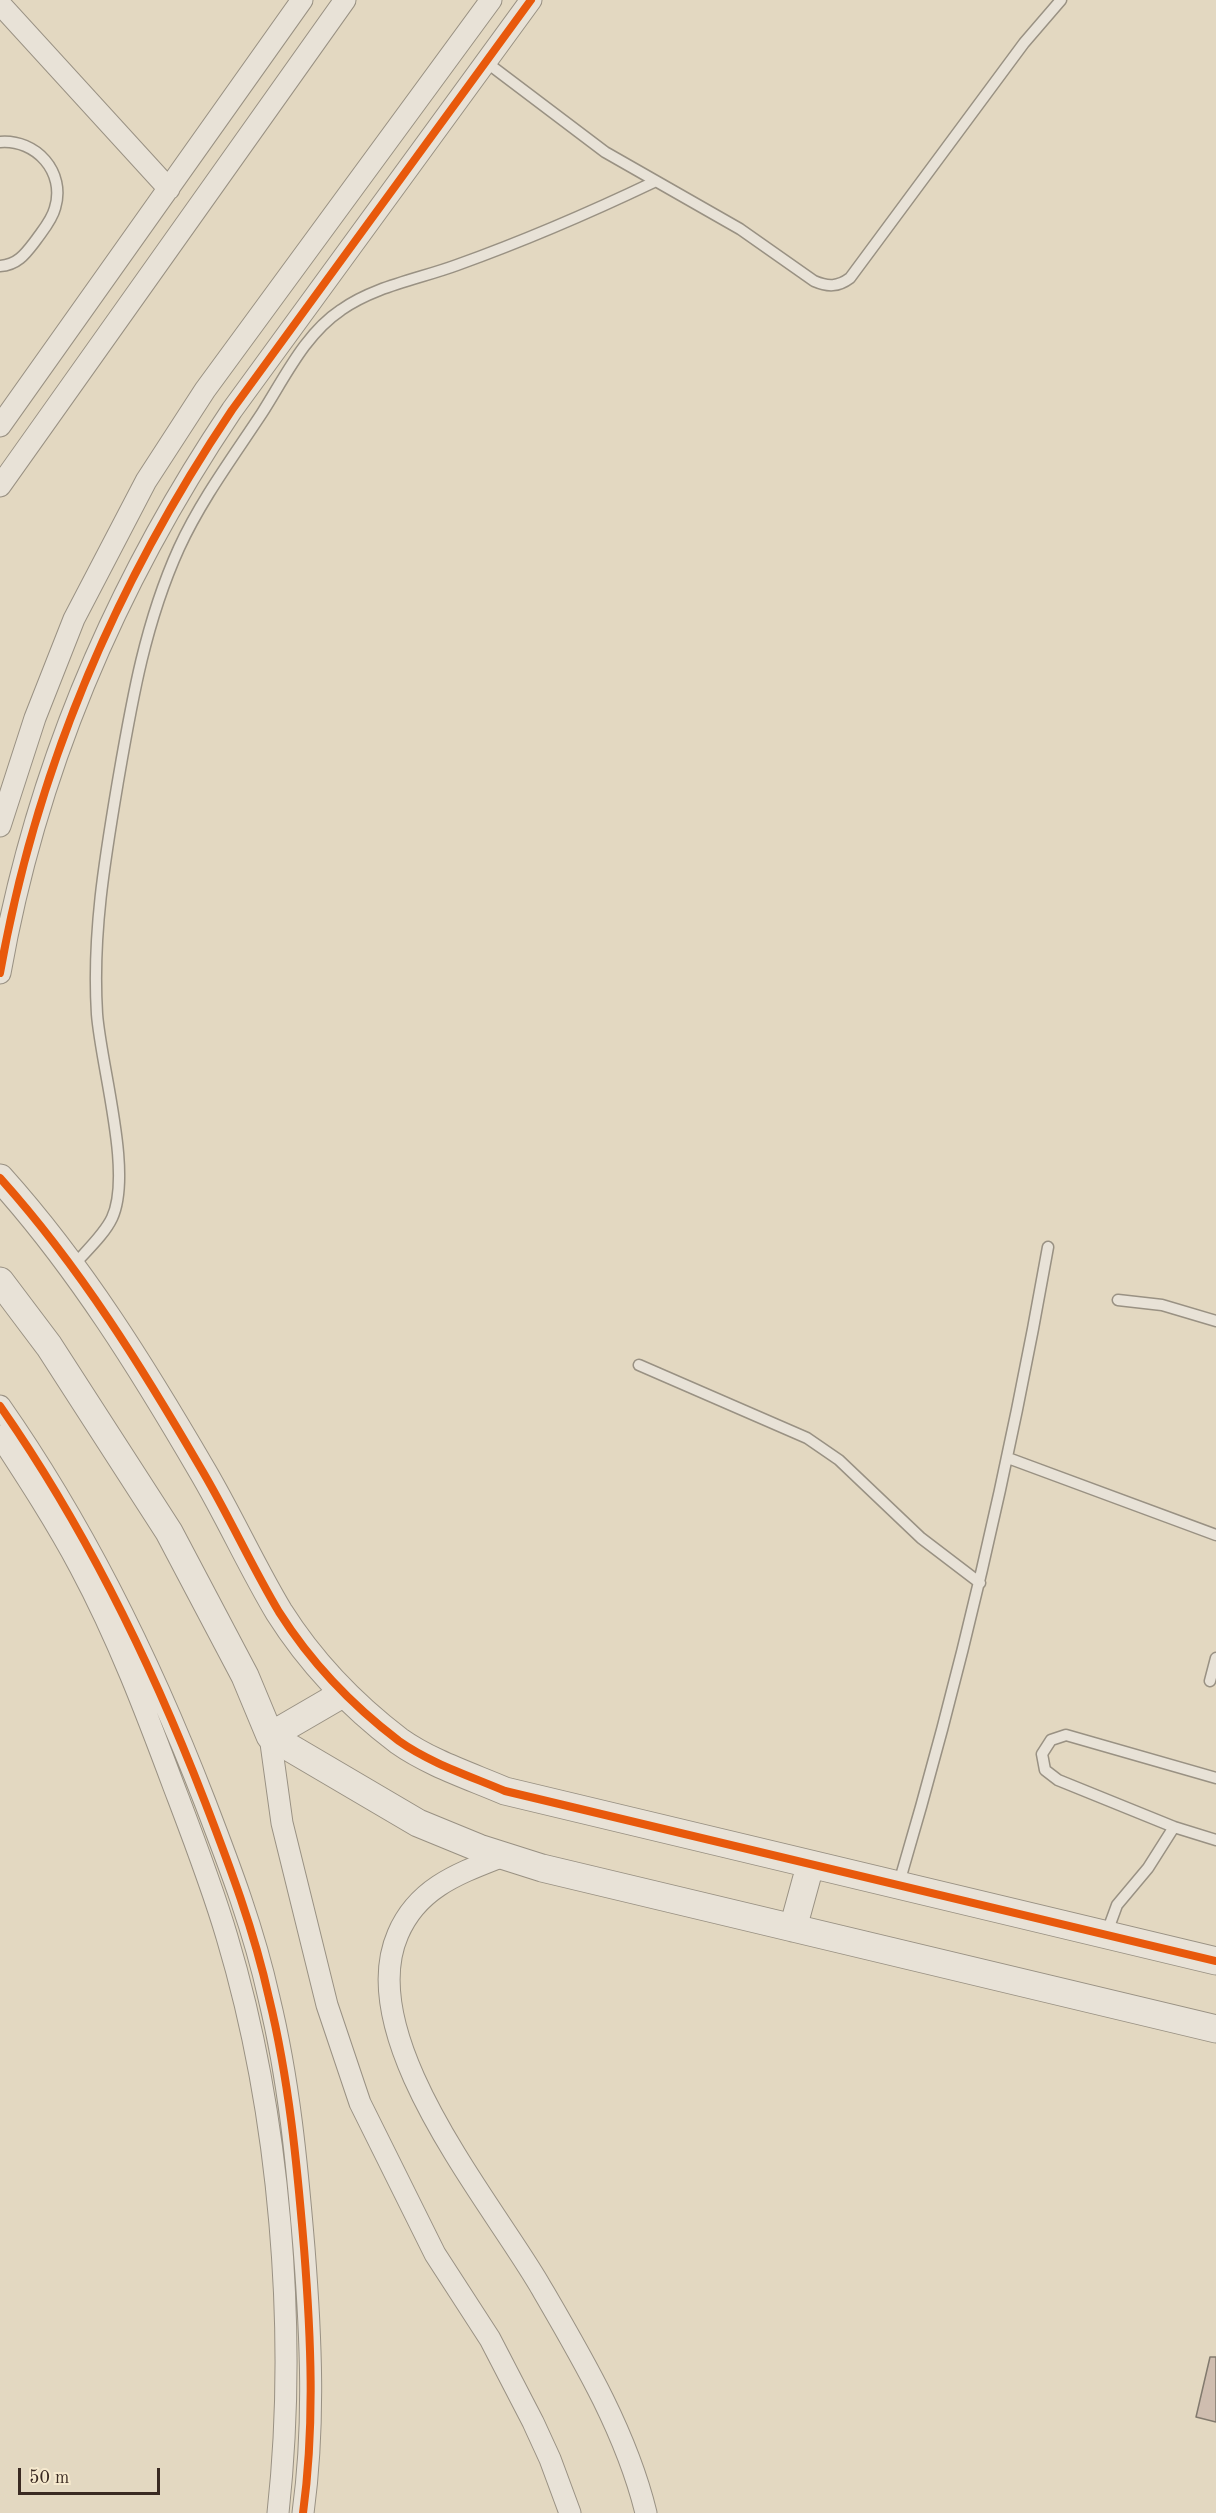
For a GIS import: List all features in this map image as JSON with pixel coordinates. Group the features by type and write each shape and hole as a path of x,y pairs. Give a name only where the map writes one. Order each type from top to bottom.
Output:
{"street":[{"path":"0,426 302,0"},
{"path":"0,486 345,0"},
{"path":"0,826 35,718 74,619 146,481 205,390 491,0"},
{"path":"0,973 27,849 62,738 102,640 149,545 232,410 531,0"},
{"path":"3,13 170,189"},
{"path":"0,1179 72,1267 170,1414 280,1613 344,1693 400,1742 449,1768 505,1791 898,1887 1216,1960"},
{"path":"0,1281 49,1346 169,1532 245,1676 270,1736 288,1846 327,2005 360,2103 435,2254 490,2339 533,2422 550,2459 570,2513"},
{"path":"0,1406 68,1511 111,1587 150,1666 243,1902 270,1998 285,2077 295,2155 308,2306 312,2385 309,2471 303,2513"},
{"path":"0,1436 75,1557 116,1639 147,1712 204,1863 234,1961 258,2073 278,2212 286,2339 285,2451 278,2513"},
{"path":"270,1736 344,1693"},
{"path":"270,1736 418,1823 503,1856 552,1870 1216,2029"},
{"path":"503,1856 441,1882 411,1911 397,1935 390,1962 389,1991 411,2071 435,2123 538,2282 602,2400 632,2461 646,2513"},
{"path":"794,1928 810,1866"}],"lane":[{"path":"486,62 605,152 740,230 814,281 829,286 844,282 1024,43 1061,0"},
{"path":"0,142 18,143 37,152 51,168 57,189 55,210 25,255 11,264 0,266"},
{"path":"72,1267 109,1224 120,1192 119,1163 98,1020 95,964 99,897 136,672 155,607 181,543 198,512 305,345 340,310 372,293 518,243 654,182"},
{"path":"898,1887 980,1583 1008,1458 1048,1247"},
{"path":"1118,1300 1162,1305 1216,1321"},
{"path":"639,1365 790,1429 816,1443 839,1460 921,1538 980,1583"},
{"path":"1008,1458 1216,1535"},
{"path":"1210,1681 1216,1658"},
{"path":"1216,1778 1066,1735 1050,1740 1045,1746 1042,1762 1050,1776 1174,1827 1216,1840"},
{"path":"1106,1936 1117,1905 1148,1868 1174,1827"}],"building":[{"path":"1210,2357 1216,2357 1216,2422 1196,2417"}],"cycle path":[{"path":"0,973 35,823 59,750 86,679 152,541 190,475 232,410 531,0"},
{"path":"0,1178 84,1283 133,1357 203,1472 269,1595 291,1630 318,1665 349,1698 411,1749 450,1769 505,1791 1216,1961"},
{"path":"0,1406 61,1500 139,1648 205,1802 249,1923 263,1973 287,2091 304,2248 311,2381 309,2447 303,2513"}]}
